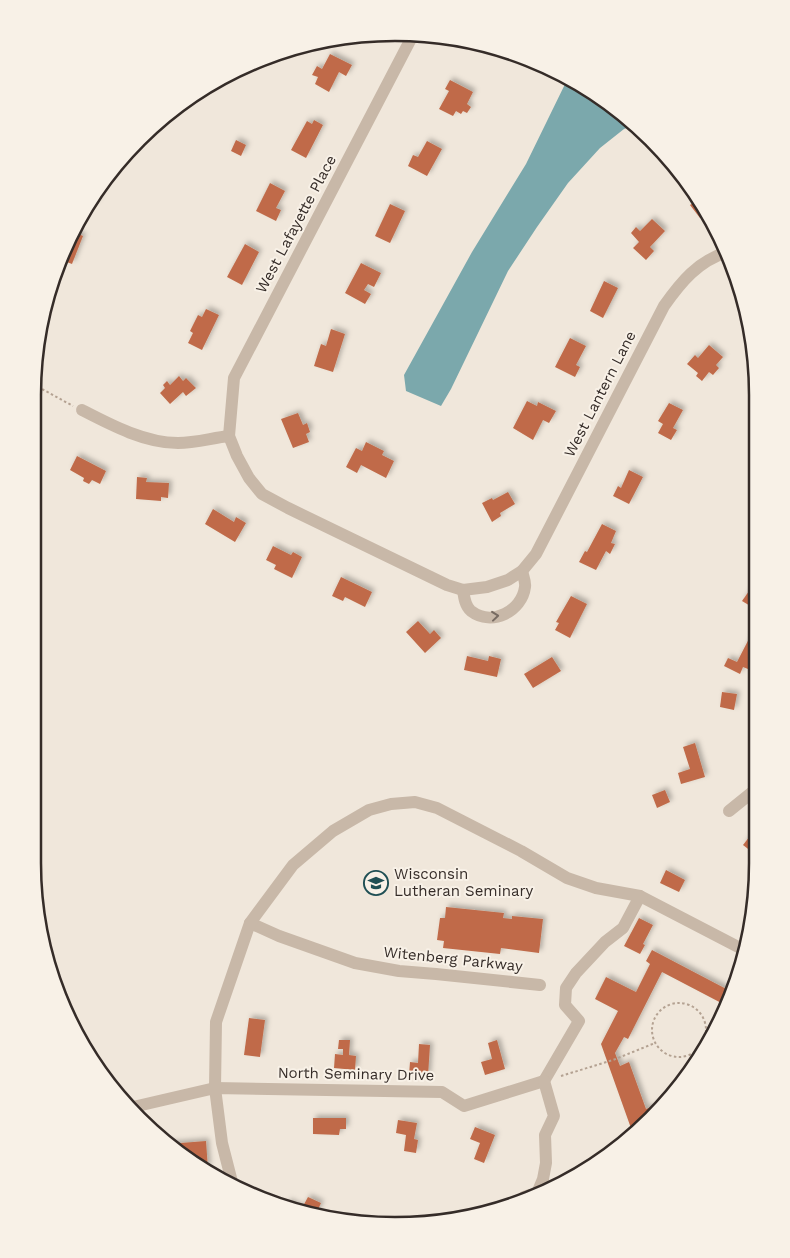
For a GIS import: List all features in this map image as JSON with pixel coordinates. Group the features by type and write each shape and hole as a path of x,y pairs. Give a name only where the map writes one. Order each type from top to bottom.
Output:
{"street":[{"name":"West Lafayette Place","path":"229,436 234,378 410,42"},
{"name":"West Lantern Lane","path":"229,436 236,456 249,478 262,494 288,508 447,586 462,590 487,587 508,580 522,571 536,554 664,306 676,288 698,266 720,255"},
{"path":"82,410 114,427 160,441 178,443 229,436"},
{"path":"462,590 464,600 470,610 480,616 500,616 510,612 522,596 526,586 522,571"},
{"path":"729,811 749,795"},
{"path":"230,1175 222,1143 215,1088 216,1022 250,923 293,864 333,831 369,810 391,804 414,802 436,808 521,851 567,878 596,888 640,896 739,947"},
{"path":"540,1185 546,1163 545,1135 554,1116 544,1082 579,1021 565,1004 566,988 576,973 605,942 623,928 640,896"},
{"name":"Witenberg Parkway","path":"250,923 279,936 355,962 399,971 446,974 540,985"},
{"name":"North Seminary Drive","path":"138,1106 215,1088 442,1092 464,1106 544,1082"}],"path":[{"path":"41,388 82,410"},
{"path":"693,1053 684,1057 675,1057 660,1050 652,1034 656,1016 662,1009 670,1005 679,1003 688,1005 702,1016 706,1031"},
{"path":"561,1076 613,1060 655,1043"}],"water":[{"path":"565,85 592,101 627,128 600,148 568,183 537,227 508,271 441,406 406,391 404,375 472,252 526,164"}],"building":[{"path":"330,54 352,65 346,76 339,72 329,92 315,84 318,77 312,75 317,66 322,69"},
{"path":"450,80 473,92 467,104 471,107 467,113 463,111 461,114 456,111 453,116 439,109 449,91 445,89"},
{"path":"314,120 323,125 306,158 291,150 307,121 312,124"},
{"path":"236,140 246,145 241,156 231,151"},
{"path":"427,141 442,149 427,176 408,166 413,155 418,157"},
{"path":"270,183 285,191 276,208 281,210 276,221 256,211"},
{"path":"390,204 405,211 390,243 375,236"},
{"path":"692,204 701,218 700,218 690,205"},
{"path":"652,219 665,231 650,247 654,251 646,260 633,248 639,242 631,233 636,227 640,231"},
{"path":"80,235 83,236 72,264 67,262"},
{"path":"245,244 259,252 242,285 227,277"},
{"path":"361,263 381,273 374,287 368,284 364,290 371,294 365,304 345,293"},
{"path":"604,281 618,288 603,318 590,311"},
{"path":"206,309 219,315 202,350 188,343 193,333 190,331 198,315 202,317"},
{"path":"331,329 345,334 333,372 314,366 321,344 326,346"},
{"path":"570,338 586,346 576,365 580,367 575,377 555,367"},
{"path":"709,345 723,357 716,365 719,368 713,375 709,372 702,381 696,376 698,373 687,364 695,355 698,358"},
{"path":"179,376 183,381 186,378 196,388 186,396 183,392 170,404 160,393 165,388 163,385 167,381 170,385"},
{"path":"527,401 537,406 538,402 556,411 549,423 543,420 533,440 513,428"},
{"path":"669,403 683,410 673,428 677,430 671,440 658,433 663,424 658,421"},
{"path":"298,413 303,425 307,423 310,432 306,434 309,442 293,448 281,419"},
{"path":"366,442 384,451 382,455 394,461 386,478 361,465 357,473 346,467 356,448 362,451"},
{"path":"77,456 106,471 100,484 92,480 89,484 83,481 84,478 70,470"},
{"path":"629,470 643,477 629,504 613,496 618,486 621,488"},
{"path":"137,477 147,478 146,482 169,483 168,498 161,497 161,501 136,499"},
{"path":"508,492 515,504 500,513 501,516 492,522 482,503 492,498 493,500"},
{"path":"213,509 234,522 236,517 246,523 235,542 205,524"},
{"path":"602,524 616,531 611,543 615,544 610,554 606,551 596,570 579,562 585,551 587,552"},
{"path":"273,546 291,555 293,552 302,557 292,578 274,569 276,565 266,560"},
{"path":"341,577 372,592 365,607 345,597 343,601 332,596"},
{"path":"749,591 749,605 742,601"},
{"path":"571,596 587,604 570,638 555,630 559,623 556,622"},
{"path":"418,621 430,634 434,630 441,638 425,653 406,632"},
{"path":"749,639 748,669 743,667 740,674 724,666 728,658 737,662"},
{"path":"467,656 488,661 489,656 501,659 497,677 464,670"},
{"path":"552,657 561,671 533,688 524,674"},
{"path":"722,692 737,694 734,710 720,707"},
{"path":"695,743 705,777 681,784 678,773 690,769 683,747"},
{"path":"665,790 670,802 657,808 652,795"},
{"path":"749,837 749,850 743,845"},
{"path":"666,870 685,880 679,892 660,883"},
{"path":"446,907 504,913 503,918 512,919 512,916 543,919 539,953 501,948 500,954 443,948 444,941 437,940 440,918 445,918"},
{"path":"639,918 653,925 640,954 624,946"},
{"path":"652,950 726,989 720,1002 662,972 628,1039 624,1037 615,1053 620,1066 629,1062 646,1109 650,1107 630,1127 601,1044 618,1011 595,999 606,977 636,992 650,964 646,961"},
{"path":"249,1018 265,1020 260,1057 244,1055"},
{"path":"339,1040 350,1040 349,1055 356,1056 355,1070 334,1068 335,1054 343,1055 343,1049 338,1049"},
{"path":"497,1040 505,1069 485,1075 481,1062 492,1059 488,1043"},
{"path":"419,1044 430,1045 428,1076 409,1075 410,1062 418,1063"},
{"path":"313,1118 346,1118 346,1129 340,1129 339,1135 313,1134"},
{"path":"398,1120 417,1123 414,1139 418,1140 416,1153 404,1151 406,1135 396,1133"},
{"path":"475,1127 495,1135 484,1163 474,1159 480,1143 470,1139"},
{"path":"206,1141 208,1163 198,1157 179,1143"},
{"path":"308,1197 321,1203 319,1208 304,1205"}],"place":[{"name":"Wisconsin Lutheran Seminary","path":"376,883"}]}
